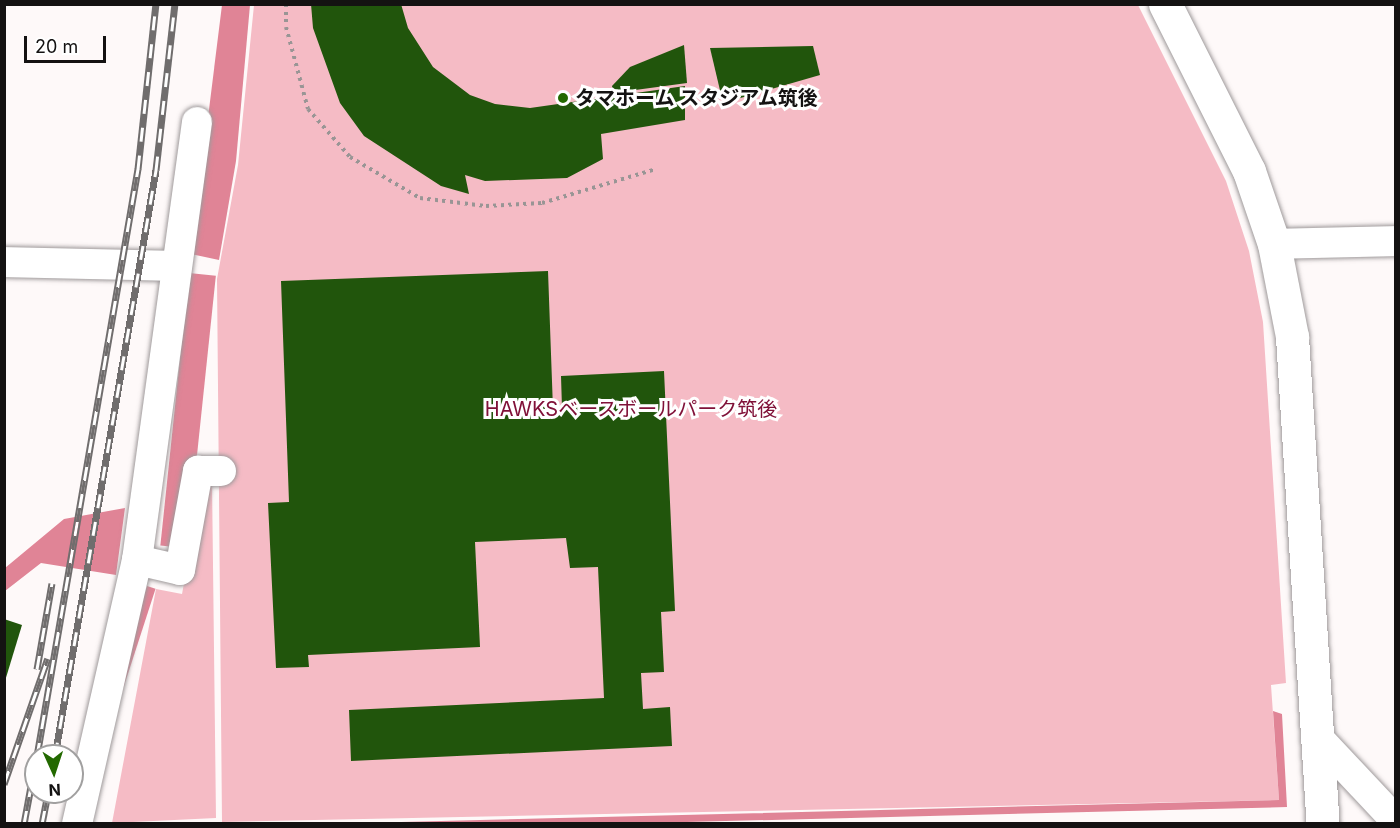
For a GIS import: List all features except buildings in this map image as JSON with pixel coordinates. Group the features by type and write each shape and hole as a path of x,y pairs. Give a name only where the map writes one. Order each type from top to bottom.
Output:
{"street":[{"path":"1165,4 1249,171 1274,244 1292,337 1323,824"},
{"path":"77,824 137,560 175,266 197,122"},
{"path":"1274,244 1395,241"},
{"path":"4,262 175,266"},
{"path":"137,560 180,570 198,471 221,471"},
{"path":"1319,739 1395,821"}],"path":[{"path":"286,4 286,27 308,109 350,157 420,198 486,206 542,203 653,170"}],"green space":[{"name":"HAWKSベースボールパーク筑後","path":"254,5 1138,5 1226,181 1249,251 1263,322 1286,683 1271,685 1279,800 222,822 217,279 238,165"},
{"path":"212,480 216,818 112,823 156,589 182,594 203,482"}],"shaded area":[{"path":"222,5 250,5 236,161 219,260 191,254"},
{"path":"189,273 216,276 187,548 160,545"},
{"path":"125,508 116,575 41,563 5,591 5,568 64,519"},
{"path":"147,586 156,589 80,821 72,818 76,804 84,804 84,780"},
{"path":"1273,711 1282,714 1287,807 648,823 361,823 1279,800"}],"railway":[{"path":"39,744 138,169 156,4"},
{"path":"57,744 156,170 175,4"},
{"path":"37,669 52,583"},
{"path":"4,784 48,658"},
{"path":"24,824 28,804"},
{"path":"42,824 46,804"}],"place":[{"name":"タマホーム スタジアム筑後","path":"563,98"}]}
